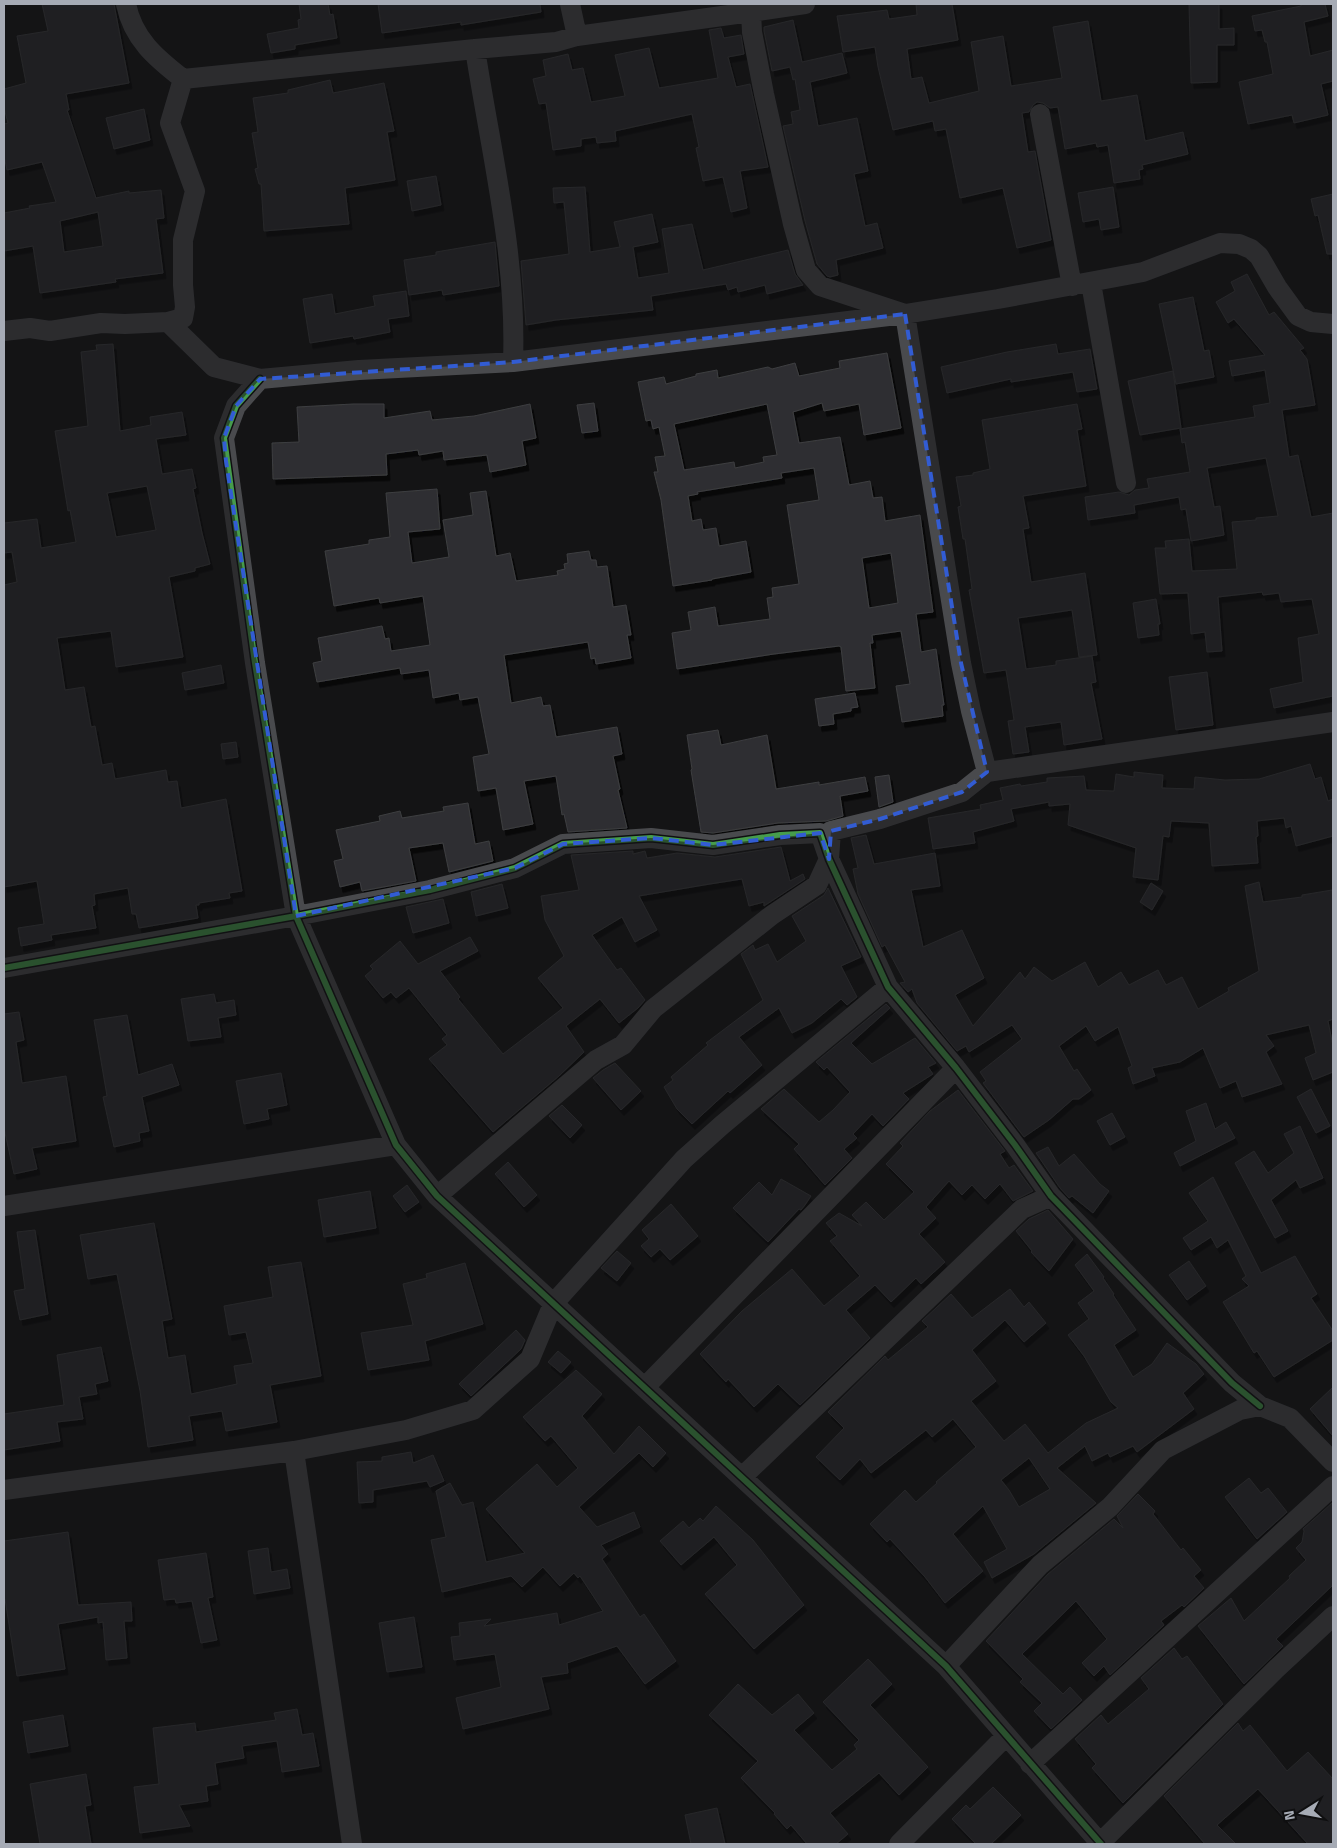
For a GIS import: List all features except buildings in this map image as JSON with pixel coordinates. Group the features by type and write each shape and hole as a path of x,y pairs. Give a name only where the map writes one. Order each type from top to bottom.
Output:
{"street":[{"path":"126,4 140,39 153,55 183,79 556,42 577,36 805,4"},
{"path":"570,4 577,36"},
{"path":"752,12 752,32 764,94 793,224 806,270 820,286 904,314"},
{"path":"476,49 506,225 513,295 513,362"},
{"path":"4,331 30,328 50,331 101,323 168,322 183,318 185,307 183,285 184,240 195,191 170,123 183,79"},
{"path":"1040,114 1082,284 1126,484"},
{"path":"168,322 214,367 260,379 359,370 513,362 904,314 1142,272 1220,243 1239,244 1251,248 1259,256 1277,287 1298,316 1311,322 1333,324"},
{"path":"904,314 961,663 970,711 987,772"},
{"path":"260,379 236,406 224,438 255,663 296,916 396,1145 437,1196 946,1666 1101,1844 1333,1616"},
{"path":"437,1196 596,1060 623,1045 653,1009 772,915 817,885 829,859 831,831 880,819 962,792 987,772 1333,722"},
{"path":"4,968 430,890 515,868 563,844 651,838 713,845 780,835 820,833 829,859 888,987 956,1068 1051,1196 1232,1382 1260,1406 1290,1418 1333,1462"},
{"path":"4,1490 294,1451 406,1430 473,1410 530,1359 553,1304 684,1159 888,987"},
{"path":"644,1387 956,1068"},
{"path":"4,1206 396,1145"},
{"path":"742,1477 1022,1209 1051,1196"},
{"path":"946,1666 1040,1565 1110,1507 1163,1450 1240,1410 1260,1406"},
{"path":"294,1451 352,1844"},
{"path":"1030,1764 1333,1486"},
{"path":"899,1844 1006,1736"}],"highlighted area":[{"path":"905,314 961,663 987,772 962,792 880,819 831,831 829,859 820,833 713,845 651,838 563,844 515,868 296,916 226,461 224,438 236,406 260,379 513,362"}],"cycle path":[{"path":"260,379 236,406 224,438 255,663 296,916 396,1145 437,1196 946,1666 1101,1844"},
{"path":"4,968 430,890 515,868 563,844 651,838 713,845 780,835 820,833 829,859 888,987 956,1068 1051,1196 1232,1383 1260,1406"}]}
